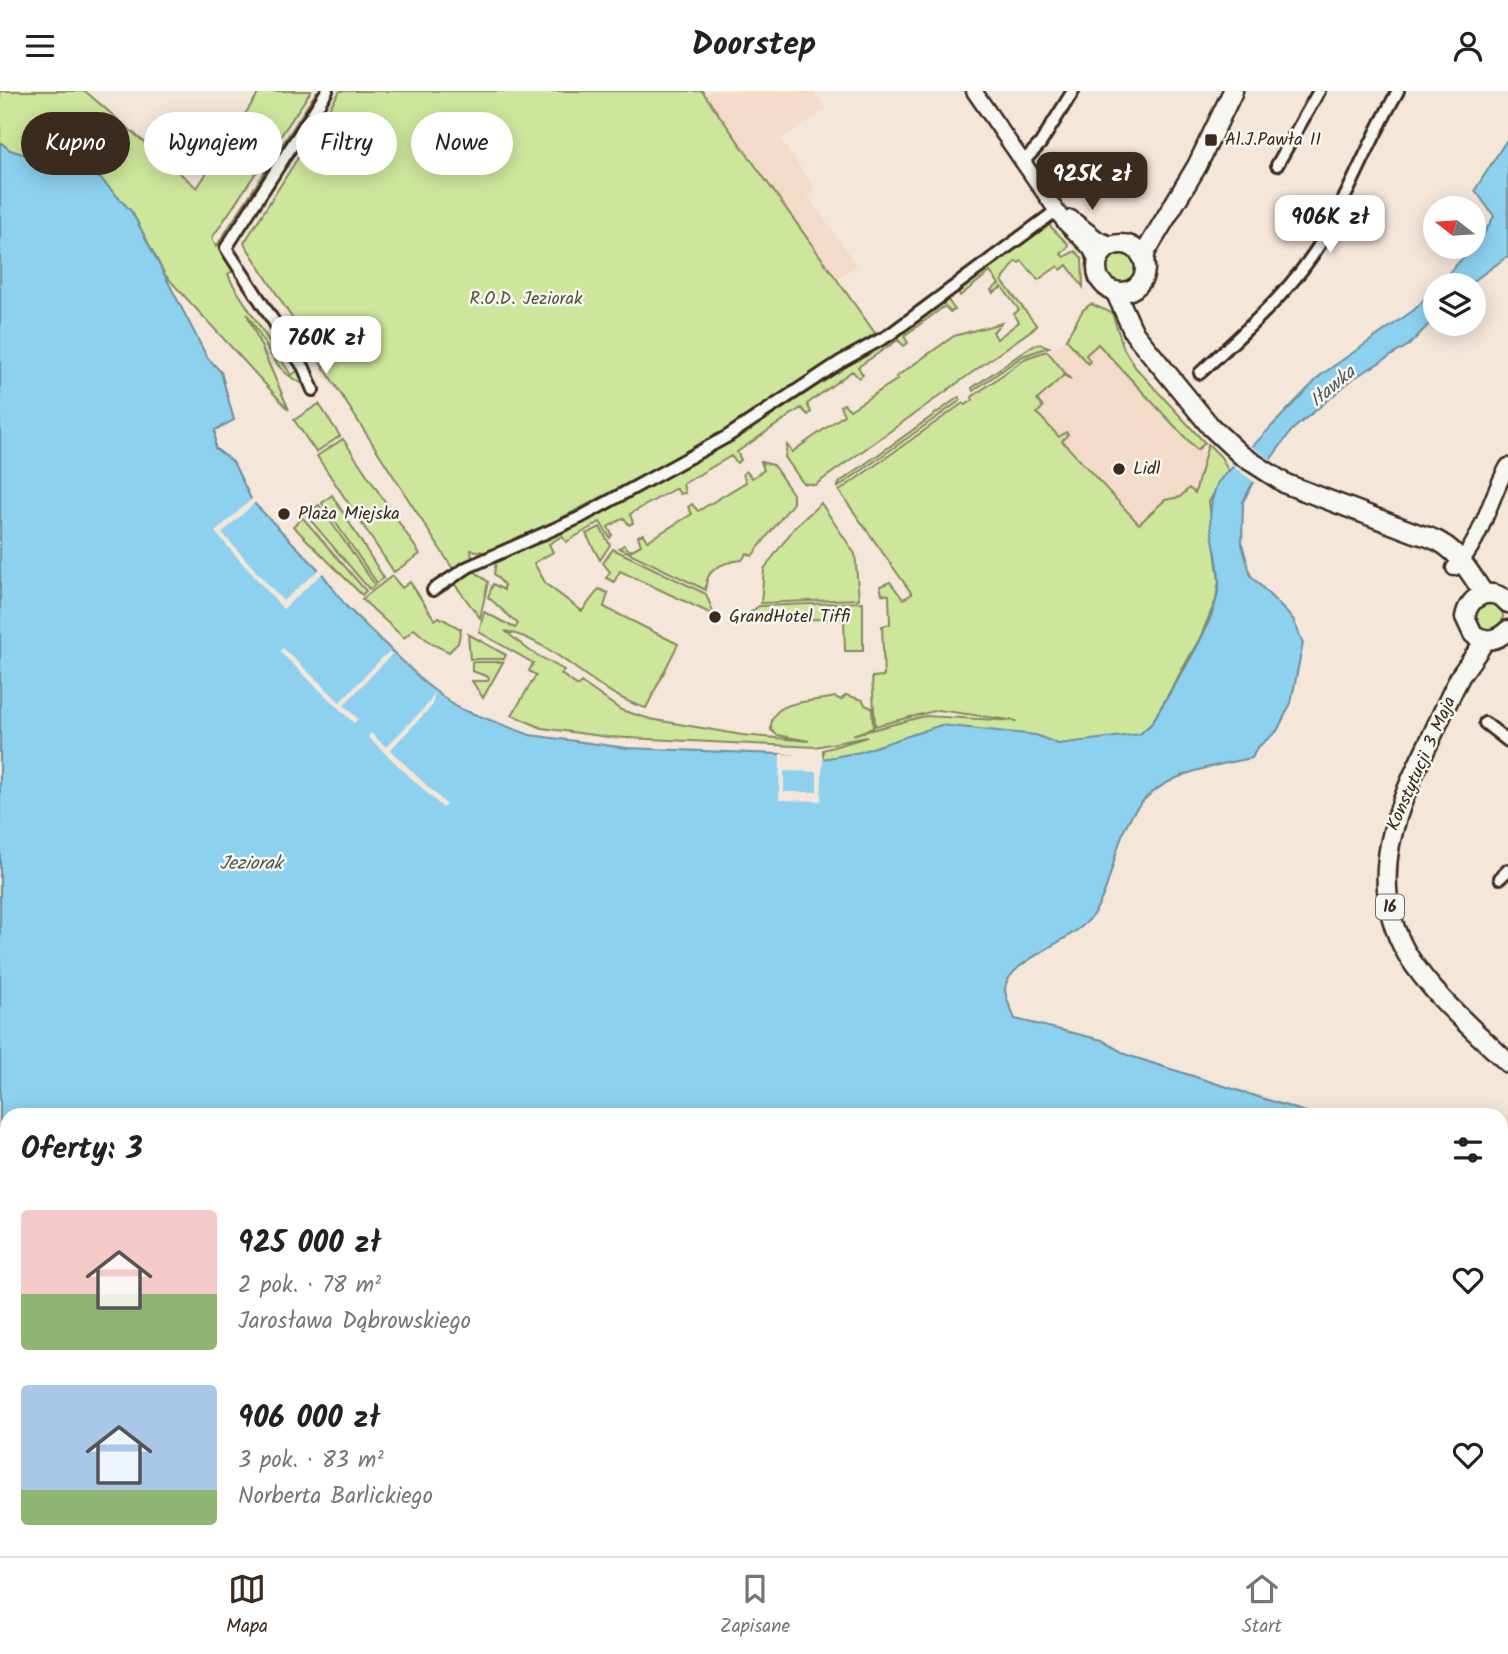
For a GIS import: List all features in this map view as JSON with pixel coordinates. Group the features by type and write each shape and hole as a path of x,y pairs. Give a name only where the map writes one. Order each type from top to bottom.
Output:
{"main road":[{"path":"1145,344 1134,303 1135,287 1144,276 1146,251 1206,149 1233,91"},
{"path":"1174,204 1121,245 1103,251 1097,261 1099,279 1115,292 1134,333 1197,411 1231,447 1271,476 1418,534 1438,539 1458,564 1478,597"},
{"path":"1121,245 1141,254 1144,261"},
{"path":"1115,292 1135,287"},
{"path":"1478,597 1497,595 1508,603"},
{"path":"1478,597 1465,617 1479,637 1502,636 1508,630"},
{"name":"Konstytucji 3 Maja","path":"1479,637 1393,823 1386,853 1387,888 1399,937 1417,968 1436,993 1508,1063"}],"street":[{"path":"313,390 304,368 226,249 327,91"},
{"path":"974,91 1022,163 1097,261"},
{"path":"1022,163 1040,144 1073,91"},
{"path":"1277,165 1319,91"},
{"path":"1200,373 1276,301 1328,231 1371,137 1398,91"},
{"path":"1058,211 1098,239 1121,245"},
{"path":"433,590 468,567 579,518 729,436 840,362 889,335 1058,211"},
{"path":"1458,564 1473,544 1489,501 1508,466"},
{"path":"1485,723 1508,741"}],"shaded area":[{"path":"711,91 813,91 826,109 781,140 816,190 808,196 857,265 837,280 706,96"},
{"path":"1083,310 1147,391 1204,453 1195,493 1188,488 1140,534 996,379 1026,358 1051,350 1064,341"}],"green space":[{"path":"0,91 85,91 109,112 21,112 21,156 0,142"},
{"path":"260,91 311,91 282,134 282,112 246,112"},
{"path":"317,91 321,91 309,112 303,112"},
{"name":"R.O.D. Jeziorak","path":"340,91 702,91 875,333 727,431 508,546 490,553 471,550 472,559 453,569 244,243 296,161 296,175 397,175 397,112 327,112"},
{"path":"296,123 296,135 282,159 282,145"},
{"path":"130,130 144,142 144,175 182,175 197,188 205,175 254,175 212,238 216,247 263,175 273,175 226,257 234,270 228,274 232,283 291,375 301,369 310,386 297,381 279,366 247,314 289,410 165,275 132,212 59,175 130,175"},
{"path":"1048,224 1068,244 1061,254 1064,257 1075,251 1082,258 1083,287 1067,265 1061,270 1058,266 1038,280 1022,261 1016,261 1002,281 1037,326 815,485 803,483 785,457 787,445 792,452 844,415 840,406 844,404 850,410 898,379 896,377 954,336 1001,323 993,332 997,339 1019,322 1014,314 1019,310 1002,287 993,293 991,290 999,284 990,272 960,296 958,291"},
{"path":"1121,252 1132,257 1137,268 1132,279 1121,284 1110,279 1105,268 1110,257"},
{"path":"947,299 955,310 950,312 945,306 904,336 908,343 904,346 898,340 858,367 863,375 859,378 852,371 807,404 811,412 808,415 801,408 737,452 741,460 737,463 731,456 683,484 685,493 680,494 676,488 630,514 633,523 629,525 624,518 608,527 612,535 610,538 600,522 566,542 562,536 549,544 553,552 534,563 546,584 582,611 599,589 608,593 604,607 678,644 646,708 609,691 542,646 505,631 530,651 564,670 561,674 578,686 581,682 621,710 650,719 742,735 809,741 777,735 771,730 772,720 777,712 794,704 835,697 841,700 846,695 863,700 865,705 872,708 873,728 852,735 925,716 1017,721 938,710 875,726 872,677 884,676 882,626 890,624 889,595 882,594 880,586 890,582 903,599 912,594 839,491 963,403 965,405 973,400 972,397 1026,358 1047,351 1071,380 1064,375 1037,400 1043,407 1037,413 1059,437 1066,432 1068,434 1062,441 1139,524 1165,500 1180,497 1189,488 1195,493 1208,444 1221,457 1229,472 1225,474 1209,502 1219,581 1216,600 1200,638 1152,723 1140,734 1112,740 1058,745 902,747 823,759 823,750 867,737 815,747 608,737 542,728 512,715 536,675 529,671 533,663 479,632 484,612 515,628 518,624 488,597 493,584 504,590 504,585 494,574 496,562 731,441"},
{"path":"1091,304 1112,313 1124,349 1135,367 1205,443 1197,450 1098,344 1086,355 1090,361 1088,364 1066,339 1083,310"},
{"path":"1040,344 1049,347 1023,356 973,391 972,388 1032,346"},
{"path":"959,397 961,400 837,488 840,482"},
{"path":"319,404 340,436 316,452 294,420"},
{"path":"343,439 420,554 394,572 317,456"},
{"path":"761,462 773,465 793,494 793,503 752,556 747,553 742,560 728,562 712,571 706,582 706,590 619,548 624,545 630,551 641,545 638,536 643,534 647,541 692,514 688,507 692,504 698,511 746,482 743,474 746,471 752,478 764,470"},
{"path":"332,495 384,578 377,583 322,503"},
{"path":"821,503 855,554 859,599 761,603 764,569 795,527"},
{"path":"319,505 375,585 369,589 306,515"},
{"path":"303,518 366,591 362,595 293,526"},
{"path":"600,527 610,545 600,560 586,534"},
{"path":"613,549 706,594 714,615 620,571 614,582 606,578 610,572 603,563"},
{"path":"473,570 488,582 480,618 453,582"},
{"path":"392,576 402,588 410,582 435,620 439,617 461,629 458,643 449,652 432,644 414,629 404,638 362,599"},
{"path":"863,602 863,651 845,651 844,619 740,620 759,606"},
{"path":"1489,603 1499,607 1503,617 1499,627 1489,631 1479,627 1475,617 1479,607"},
{"path":"468,634 506,655 504,659 470,659"},
{"path":"472,662 503,662 483,698 472,681 488,681 489,677 472,671"}],"water":[{"path":"1508,138 1508,256 1485,273 1448,273 1462,259 1486,259 1486,230 1494,216 1486,205 1486,196 1479,196 1475,190"},
{"name":"Jeziorak","path":"0,142 10,150 21,153 21,175 90,175 100,178 132,212 207,357 221,372 234,420 215,430 215,448 233,462 252,501 321,572 346,606 426,684 458,708 530,735 627,748 780,754 823,759 860,752 941,725 1036,735 1058,744 1140,734 1152,723 1193,654 1217,598 1218,568 1210,522 1218,482 1321,375 1414,310 1423,301 1423,330 1409,345 1354,378 1292,430 1251,486 1243,502 1242,544 1251,576 1293,619 1303,643 1291,703 1277,731 1257,748 1252,758 1192,772 1151,793 1140,804 1124,830 1106,889 1092,916 1071,934 1017,969 1008,979 1005,989 1015,1019 1102,1040 1127,1055 1293,1108 0,1108"}],"pier":[{"path":"1250,445 1273,461 1257,484 1231,465"},
{"path":"254,497 257,501 222,533 283,601 322,567 325,571 283,609 215,532"},
{"path":"283,648 340,702 382,658 389,652 392,654 344,705 358,719 354,723 280,652"},
{"path":"435,690 432,706 390,750 446,804 443,808 368,737 371,733 386,747 429,703"},
{"path":"780,754 823,756 821,801 779,800","holes":["784,771 817,772 817,792 784,792"]}],"place":[{"name":"Al.J.Pawła II","path":"1211,140"},
{"name":"Lidl","path":"1119,469"},
{"name":"Plaża Miejska","path":"284,514"},
{"name":"GrandHotel Tiffi","path":"715,617"}],"water label":[{"name":"Iławka","path":"1333,387"}]}
